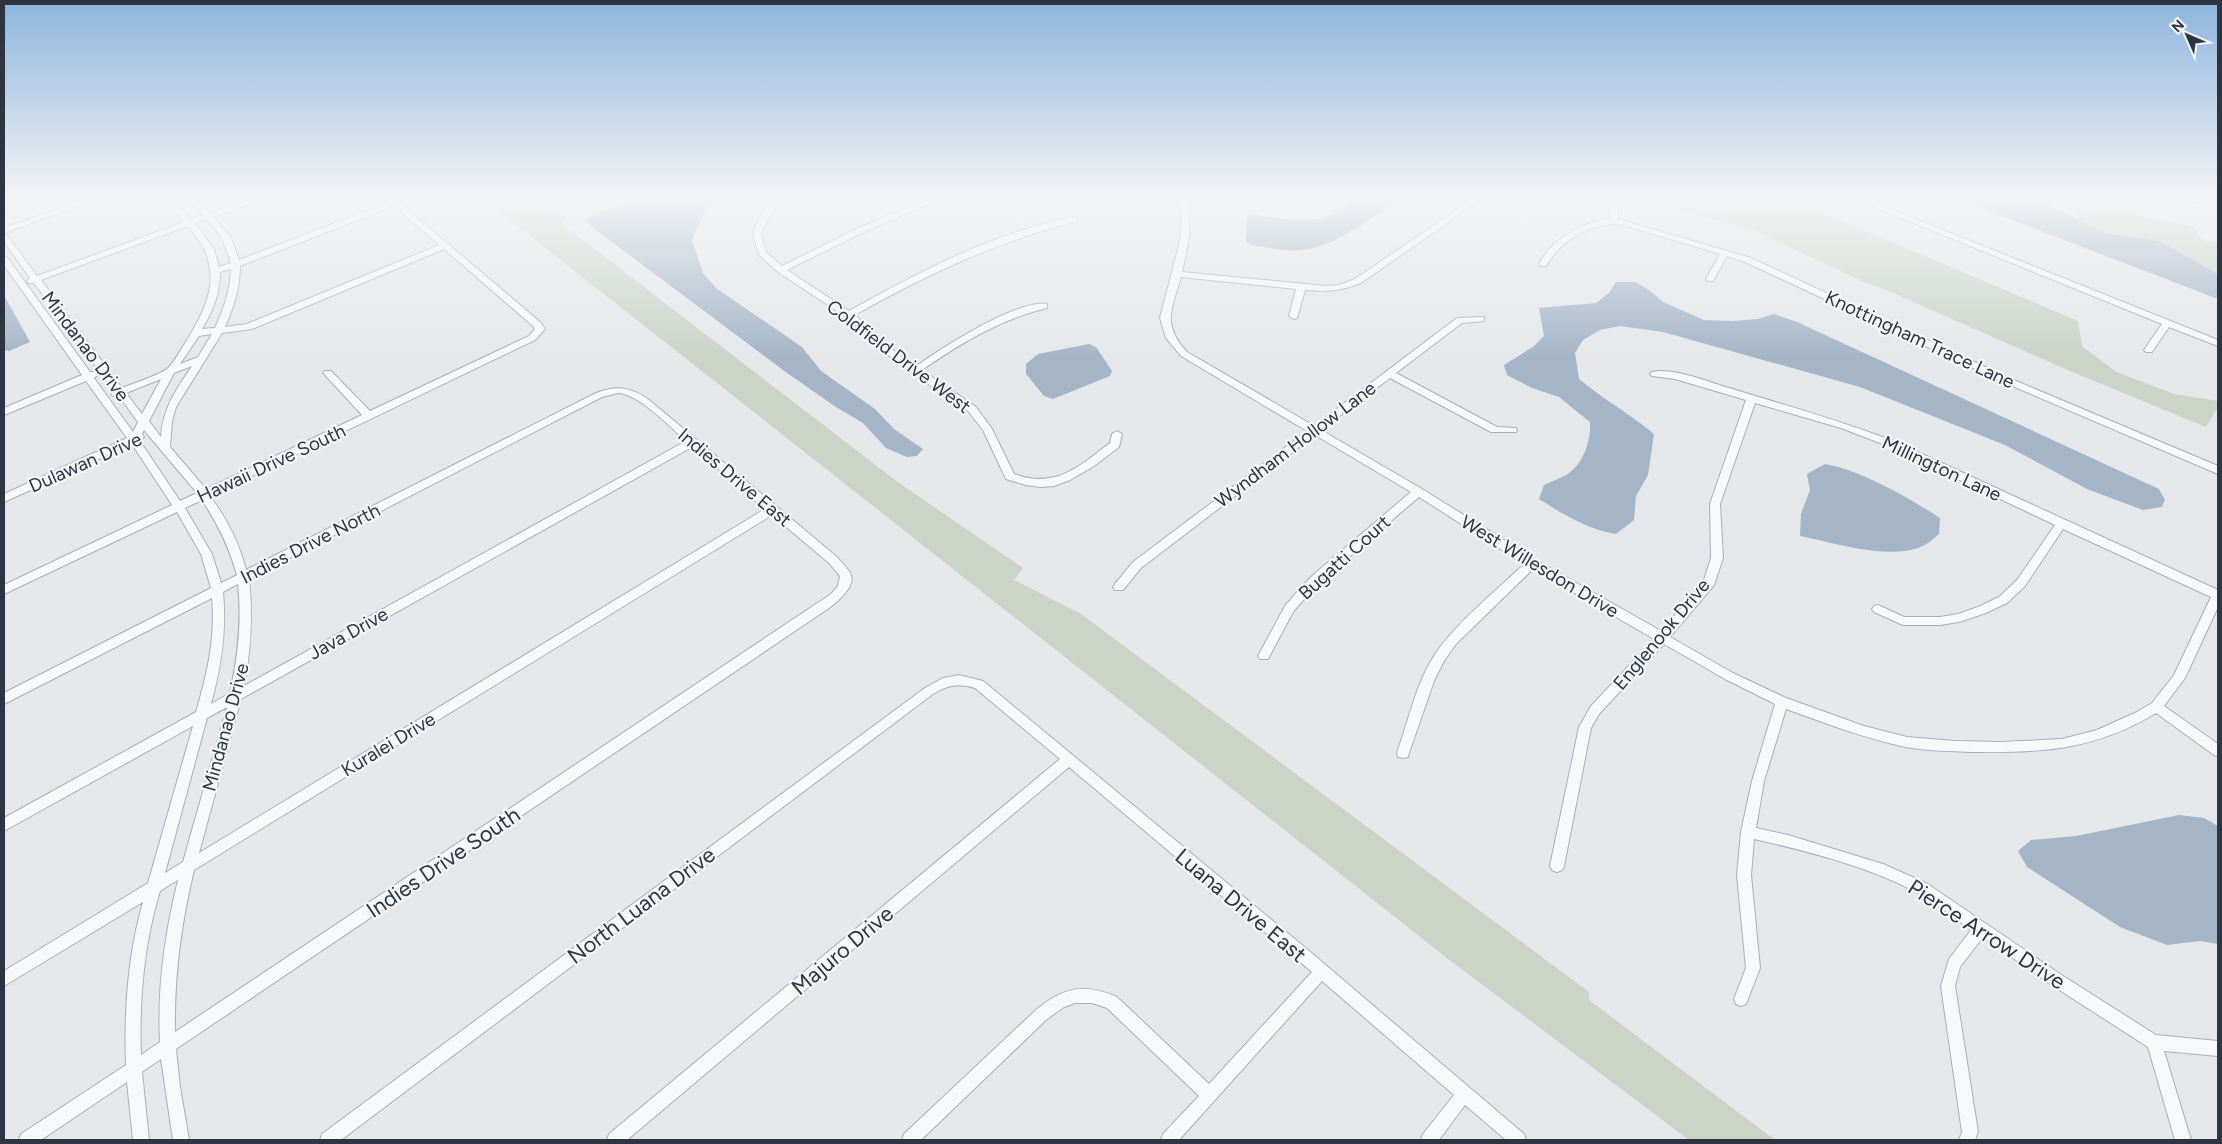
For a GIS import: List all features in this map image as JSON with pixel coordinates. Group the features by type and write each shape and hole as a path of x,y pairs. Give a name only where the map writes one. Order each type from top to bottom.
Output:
{"street":[{"name":"Mindanao Drive","path":"15,251 143,422 166,446 226,529 235,549 246,595 246,627 242,671 189,865 170,957 166,1015 167,1046 181,1140"},
{"path":"22,285 112,251"},
{"path":"134,440 171,371 196,333 211,302 215,288 216,270 210,251"},
{"path":"166,446 167,424 174,402 218,331 233,296 235,264 231,251"},
{"path":"216,270 266,251"},
{"path":"196,333 249,328 431,251"},
{"name":"Hawaii Drive South","path":"4,590 522,343 537,333 540,329 537,324 453,251"},
{"name":"Coldfield Drive West","path":"761,251 781,270 849,315 891,353 975,413 987,429 1010,476 1020,481 1034,484 1050,484 1069,478 1115,445 1117,434"},
{"path":"781,270 818,251"},
{"path":"849,315 953,261 976,251"},
{"name":"West Willesdon Drive","path":"1181,251 1165,318 1165,325 1174,345 1197,364 1418,492 1532,563 1729,676 1782,702 1862,732 1907,742 2000,747 2062,744 2099,735 2156,707"},
{"path":"1176,274 1301,287 1334,288 1358,282 1402,251"},
{"name":"Knottingham Trace Lane","path":"1543,264 1546,258 1554,251"},
{"name":"Knottingham Trace Lane","path":"1719,251 1748,260 2006,380 2218,470"},
{"path":"1989,251 2218,343"},
{"path":"1710,279 1725,253"},
{"name":"Mindanao Drive","path":"4,259 106,400 178,507 193,526 205,548 217,590 220,626 218,654 149,906 137,973 132,1070 141,1140"},
{"path":"1294,316 1301,287"},
{"path":"915,370 1001,320 1030,308 1044,306"},
{"name":"Wyndham Hollow Lane","path":"1119,587 1137,565 1388,373 1460,320 1481,319"},
{"path":"2149,350 2167,323"},
{"path":"106,400 200,359"},
{"path":"4,412 103,370"},
{"path":"328,373 369,416"},
{"path":"1388,373 1496,430 1512,430"},
{"name":"Millington Lane","path":"1655,374 1676,376 1752,398 1845,426 1892,444 2061,524 2218,595"},
{"name":"Indies Drive East","path":"618,390 629,390 635,394 833,560 846,575"},
{"name":"Indies Drive North","path":"4,699 598,395 618,390"},
{"name":"Englenook Drive","path":"1557,866 1585,727 1595,710 1708,585 1717,558 1715,504 1752,398"},
{"name":"Dulawan Drive","path":"4,498 167,424"},
{"name":"Java Drive","path":"4,825 693,442"},
{"name":"Bugatti Court","path":"1264,656 1289,609 1301,594 1317,578 1418,492"},
{"name":"Kuralei Drive","path":"4,979 773,509"},
{"path":"1878,609 1903,621 1940,621 1959,618 1982,610 2003,600 2020,583 2034,560 2061,524"},
{"path":"1403,753 1428,681 1440,658 1452,642 1532,563"},
{"name":"Indies Drive South","path":"27,1140 828,603 842,592 846,583 846,575"},
{"path":"2218,595 2179,678 2156,707 2218,751"},
{"name":"Luana Drive East","path":"959,679 979,684 1518,1140"},
{"name":"North Luana Drive","path":"328,1140 929,691 942,682 959,679"},
{"path":"1741,999 1753,968 1744,875 1748,832 1758,781 1782,702"},
{"name":"Majuro Drive","path":"615,1140 1069,759"},
{"name":"Pierce Arrow Drive","path":"1748,832 1788,841 1883,870 1921,887 2055,979 2154,1042 2218,1048"},
{"path":"1967,1140 1970,1132 1948,986 1954,964 1981,928"},
{"path":"1169,1140 1321,972"},
{"path":"910,1140 1012,1042 1058,1002 1074,995 1087,994 1112,1002 1209,1095"},
{"path":"2154,1042 2183,1140"},
{"path":"1429,1140 1464,1094"}],"shaded area":[{"path":"550,251 598,251 899,483 1023,568 1014,580 1081,614 1589,992 1589,1000 1775,1140 1689,1140 1447,958"},
{"path":"1799,251 1914,251 2078,321 2082,346 2116,372 2174,394 2218,401 2218,407 2206,427 1866,283"},
{"path":"2178,251 2218,251 2218,274"}],"water":[{"path":"625,251 696,251 703,273 716,288 802,347 821,371 875,409 894,429 923,449 917,456 907,457 886,448 863,423 787,373"},
{"path":"2094,251 2178,251 2218,274 2218,299"},
{"path":"1616,282 1635,282 1649,290 1663,302 1704,320 1732,321 1758,319 1774,314 1797,322 2159,489 2165,500 2162,507 2143,510 2087,489 2005,445 1860,387 1663,332 1620,326 1600,330 1583,340 1575,353 1579,379 1654,434 1648,475 1636,496 1634,520 1616,534 1595,529 1567,516 1539,499 1544,485 1566,475 1579,463 1588,443 1590,422 1559,397 1532,388 1507,375 1504,365 1533,347 1544,336 1539,308 1596,303 1609,293"},
{"path":"4,295 30,342 9,351 4,350"},
{"path":"1089,344 1096,347 1112,371 1110,376 1053,399 1044,396 1026,374 1026,364 1038,354"},
{"path":"1825,464 1869,478 1928,510 1940,518 1939,534 1923,546 1895,552 1862,549 1800,536 1801,514 1810,490 1807,474"},
{"path":"2179,815 2204,818 2218,826 2218,944 2200,941 2167,945 2120,927 2027,867 2018,851 2031,840 2076,836"}]}
